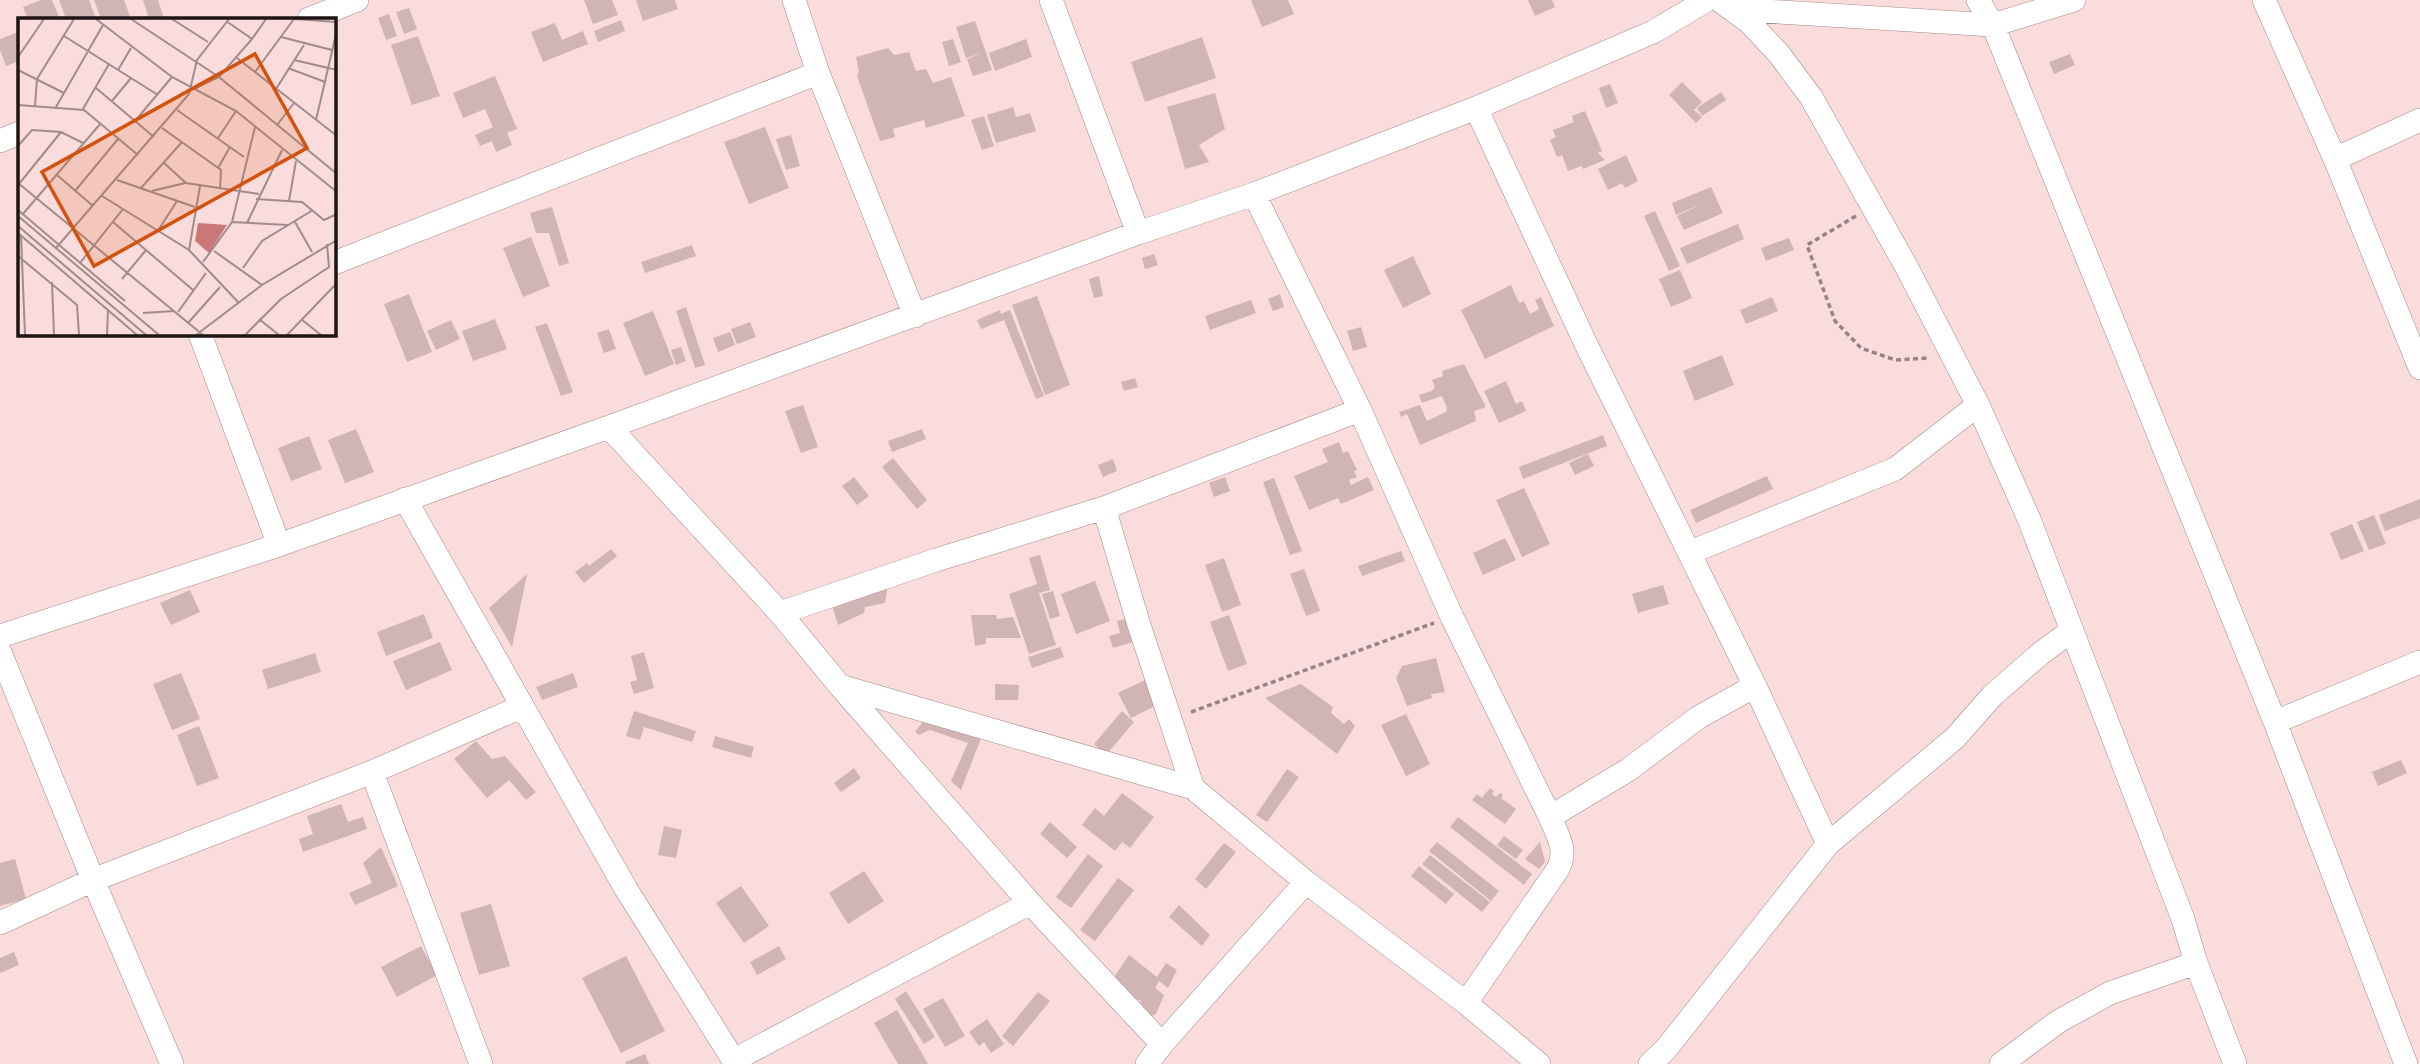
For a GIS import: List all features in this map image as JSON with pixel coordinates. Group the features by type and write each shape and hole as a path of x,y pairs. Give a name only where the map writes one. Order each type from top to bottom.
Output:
{"street":[{"path":"312,18 357,0"},
{"path":"794,0 818,74 915,316"},
{"path":"0,636 279,545 1138,233 1254,194 1475,108 1654,32 1707,0"},
{"path":"1978,0 1993,25 2275,722 2406,1064"},
{"path":"1725,4 1993,25 2074,0"},
{"path":"2264,0 2334,159 2420,368"},
{"path":"1058,2 1138,233"},
{"path":"1725,4 1749,22 1779,54 1811,97 1906,266 1978,405 2029,519 2183,919 2196,963 2235,1064"},
{"path":"336,262 818,74"},
{"path":"1475,108 1585,342 1691,552 1828,844"},
{"path":"2334,159 2420,120"},
{"path":"0,141 18,133"},
{"path":"1254,194 1360,410 1452,617 1550,817 1562,847 1563,859 1466,1003"},
{"path":"201,336 279,545"},
{"path":"1691,552 1895,469 1978,405"},
{"path":"780,613 936,560 1104,508 1360,410"},
{"path":"609,427 780,613 840,686 1030,903 1162,1044"},
{"path":"405,499 626,890 735,1062 1030,903"},
{"path":"1104,508 1193,788"},
{"path":"1650,1064 1666,1049 1828,844 1955,738 1992,696 2071,631"},
{"path":"0,652 172,1064"},
{"path":"2275,722 2420,662"},
{"path":"840,686 1193,788 1306,881 1466,1003 1539,1064"},
{"path":"1550,817 1628,770 1699,717 1755,686"},
{"path":"0,923 93,880 372,772 521,707"},
{"path":"372,772 481,1064"},
{"path":"1147,1064 1306,881"},
{"path":"2001,1064 2059,1021 2110,993 2196,963"}],"path":[{"path":"1871,206 1807,245 1835,321 1861,348 1895,360 1951,356"},
{"path":"1171,719 1452,617"}],"building":[{"path":"41,0 52,0 60,18 28,18 23,7"},
{"path":"59,0 89,0 96,18 66,18"},
{"path":"94,0 124,0 131,18 101,18"},
{"path":"143,0 158,0 164,18 149,18"},
{"path":"584,0 612,0 618,15 593,24"},
{"path":"636,0 675,0 678,9 643,21"},
{"path":"1251,0 1288,0 1294,14 1262,27"},
{"path":"1528,0 1552,0 1555,7 1535,16"},
{"path":"409,8 417,29 404,34 396,12"},
{"path":"389,14 397,36 386,40 378,18"},
{"path":"621,20 625,31 598,42 594,31"},
{"path":"975,21 992,70 973,76 967,59 982,53 966,58 956,27"},
{"path":"555,23 562,40 583,31 588,44 543,62 531,32"},
{"path":"16,33 18,61 6,66 0,50 0,39"},
{"path":"418,36 440,96 412,105 391,45"},
{"path":"1202,37 1216,78 1145,102 1131,62"},
{"path":"953,39 961,62 949,66 942,42"},
{"path":"1026,39 1032,57 995,71 989,53"},
{"path":"888,48 894,55 909,52 916,71 926,69 933,83 951,77 965,116 926,128 924,120 893,129 895,137 880,141 857,76 859,72 856,57"},
{"path":"2070,54 2075,65 2054,74 2049,62"},
{"path":"495,76 517,129 507,133 512,145 496,152 492,141 480,146 475,135 493,127 485,109 463,118 453,93"},
{"path":"1682,82 1702,102 1694,110 1702,117 1696,123 1669,95"},
{"path":"1610,84 1618,103 1606,108 1599,88"},
{"path":"1721,92 1726,100 1702,116 1697,108"},
{"path":"1215,93 1225,129 1199,145 1209,162 1185,169 1167,107"},
{"path":"1013,107 1016,117 1030,113 1036,131 996,143 987,115"},
{"path":"1585,111 1602,151 1598,153 1605,160 1583,169 1582,166 1568,171 1562,155 1557,157 1550,140 1556,137 1553,130 1574,122 1572,116"},
{"path":"984,116 994,146 982,150 971,120"},
{"path":"765,127 789,188 749,204 724,142"},
{"path":"791,135 800,166 786,170 776,139"},
{"path":"1626,155 1638,181 1625,188 1622,183 1608,190 1598,169"},
{"path":"1711,187 1723,213 1684,230 1677,216 1702,204 1676,215 1672,203"},
{"path":"552,207 569,263 559,266 549,233 536,233 530,213"},
{"path":"1655,211 1680,266 1669,271 1644,216"},
{"path":"1738,224 1744,239 1687,264 1680,248"},
{"path":"531,237 550,286 523,297 503,248"},
{"path":"1789,238 1794,250 1766,261 1761,248"},
{"path":"692,245 696,256 645,273 641,262"},
{"path":"1154,254 1158,265 1145,269 1142,258"},
{"path":"1413,256 1431,294 1403,308 1384,270"},
{"path":"1680,270 1692,298 1671,307 1659,279"},
{"path":"1099,276 1103,296 1094,298 1089,279"},
{"path":"1511,285 1519,303 1524,301 1530,314 1539,309 1535,300 1541,297 1554,326 1485,359 1461,310"},
{"path":"409,294 432,352 407,362 384,304"},
{"path":"1280,294 1284,307 1273,311 1268,299"},
{"path":"1037,296 1070,385 1045,395 1012,305"},
{"path":"1772,297 1778,311 1746,324 1740,310"},
{"path":"1251,300 1256,313 1210,330 1205,316"},
{"path":"686,307 705,365 695,368 676,311"},
{"path":"1000,310 1001,314 1010,310 1044,396 1036,399 1004,320 981,329 977,320"},
{"path":"653,311 674,364 645,376 623,323"},
{"path":"495,319 507,349 473,361 462,331"},
{"path":"451,320 460,339 436,350 427,331"},
{"path":"750,322 756,337 737,344 731,329"},
{"path":"547,323 573,392 561,396 535,327"},
{"path":"1361,327 1367,347 1353,351 1347,331"},
{"path":"609,329 616,349 604,353 597,333"},
{"path":"730,332 735,345 718,352 713,338"},
{"path":"681,347 686,361 676,365 671,350"},
{"path":"1722,355 1734,385 1695,401 1683,371"},
{"path":"1464,364 1486,407 1474,411 1476,421 1420,445 1407,414 1401,417 1399,412 1420,405 1427,421 1446,412 1442,396 1422,403 1419,395 1432,391 1435,387 1432,380 1443,376 1442,371"},
{"path":"1135,378 1138,387 1124,391 1121,382"},
{"path":"1506,381 1516,404 1522,401 1526,411 1499,423 1484,391"},
{"path":"803,405 818,447 801,453 785,411"},
{"path":"356,429 374,472 345,483 328,440"},
{"path":"922,429 926,439 892,452 888,441"},
{"path":"1603,435 1607,446 1523,479 1519,467"},
{"path":"309,436 322,469 291,481 278,448"},
{"path":"1339,442 1343,453 1348,451 1357,470 1354,471 1357,477 1349,480 1351,485 1368,477 1374,490 1341,504 1338,498 1309,510 1294,476 1328,462 1322,449"},
{"path":"1588,454 1594,466 1575,475 1569,463"},
{"path":"893,458 927,500 917,509 882,467"},
{"path":"1113,459 1117,471 1103,477 1098,465"},
{"path":"1767,476 1773,489 1696,523 1690,510"},
{"path":"854,477 869,496 857,505 842,486"},
{"path":"1225,477 1230,491 1214,497 1209,483"},
{"path":"1274,478 1302,551 1290,555 1263,482"},
{"path":"1524,488 1550,544 1522,557 1496,500"},
{"path":"2420,499 2420,518 2385,531 2379,515"},
{"path":"2374,515 2386,544 2369,550 2357,522"},
{"path":"2352,524 2364,551 2341,560 2330,533"},
{"path":"1505,538 1516,560 1483,575 1473,553"},
{"path":"611,549 617,556 584,583 575,572 587,563 589,566"},
{"path":"1401,551 1405,561 1362,576 1358,566"},
{"path":"1040,555 1050,590 1039,593 1056,645 1029,654 1009,594 1037,584 1029,558"},
{"path":"1224,558 1241,605 1222,612 1205,565"},
{"path":"1304,569 1320,611 1306,616 1290,574"},
{"path":"527,574 512,647 489,608"},
{"path":"1095,581 1110,621 1076,634 1061,594"},
{"path":"888,585 885,603 865,607 864,613 838,625 833,608"},
{"path":"1663,585 1669,604 1638,613 1632,594"},
{"path":"190,590 200,612 171,625 160,603"},
{"path":"1053,591 1060,616 1050,619 1042,594"},
{"path":"424,614 433,638 386,656 377,632"},
{"path":"971,615 996,615 997,619 1013,617 1021,638 986,638 986,644 975,646"},
{"path":"1229,615 1247,664 1228,671 1210,622"},
{"path":"1125,619 1133,642 1113,648 1109,636 1120,633 1117,621"},
{"path":"440,642 452,670 406,690 393,661"},
{"path":"1060,647 1064,657 1032,668 1028,657"},
{"path":"644,652 654,688 634,694 630,682 637,680 631,656"},
{"path":"315,653 321,672 268,689 262,670"},
{"path":"1436,658 1445,692 1431,694 1432,698 1407,706 1396,678 1402,666"},
{"path":"181,673 200,719 172,730 153,684"},
{"path":"573,673 578,687 542,700 536,687"},
{"path":"1147,679 1159,704 1131,718 1118,693"},
{"path":"995,684 1019,685 1018,700 995,700"},
{"path":"1301,684 1333,707 1331,713 1344,724 1349,719 1355,726 1337,754 1265,698"},
{"path":"634,711 696,731 692,742 644,727 640,740 626,736"},
{"path":"1122,711 1134,722 1106,755 1094,744"},
{"path":"1406,714 1430,764 1406,776 1381,725"},
{"path":"924,720 983,733 961,790 951,781 968,743 930,730 919,735 915,732"},
{"path":"199,726 219,778 197,786 177,735"},
{"path":"715,736 754,747 751,758 712,747"},
{"path":"476,741 492,759 505,756 536,792 526,800 509,780 487,798 454,759"},
{"path":"2401,760 2407,773 2378,786 2372,772"},
{"path":"854,768 861,778 841,792 834,783"},
{"path":"1287,769 1299,777 1267,822 1256,815"},
{"path":"1490,788 1494,791 1492,794 1496,797 1500,793 1503,795 1501,798 1516,809 1505,824 1472,800 1477,794 1482,798"},
{"path":"1122,793 1154,817 1130,848 1122,842 1115,851 1082,825 1095,808 1104,816"},
{"path":"341,804 348,822 363,817 367,829 303,852 299,839 313,834 307,816"},
{"path":"1458,817 1532,874 1524,885 1450,827"},
{"path":"1050,822 1077,847 1067,858 1040,834"},
{"path":"664,826 682,830 676,858 658,855"},
{"path":"1504,836 1523,850 1516,859 1497,845"},
{"path":"1437,842 1499,891 1491,901 1429,851"},
{"path":"1540,842 1545,862 1539,869 1525,859"},
{"path":"1224,843 1236,852 1206,889 1195,879"},
{"path":"381,847 398,886 355,905 349,893 372,883 363,863"},
{"path":"1088,854 1103,866 1071,908 1056,897"},
{"path":"1430,855 1490,902 1482,912 1422,864"},
{"path":"15,859 26,899 0,906 0,863"},
{"path":"1419,866 1454,894 1446,904 1411,876"},
{"path":"864,871 884,901 848,924 829,893"},
{"path":"1118,878 1134,890 1095,941 1080,930"},
{"path":"741,886 769,926 744,943 716,903"},
{"path":"491,904 510,966 479,975 460,913"},
{"path":"1179,905 1210,935 1202,946 1169,917"},
{"path":"421,946 437,975 397,997 381,967"},
{"path":"779,946 786,959 757,975 750,962"},
{"path":"14,952 19,965 0,973 0,958"},
{"path":"1129,955 1157,977 1166,963 1177,970 1168,988 1159,981 1155,988 1164,995 1156,1014 1149,1017 1140,1005 1141,1001 1137,999 1136,1002 1114,977"},
{"path":"626,956 665,1031 621,1053 582,978"},
{"path":"906,991 935,1037 924,1044 895,999"},
{"path":"1038,992 1050,1001 1013,1046 1002,1036"},
{"path":"943,998 965,1036 945,1047 923,1009"},
{"path":"897,1010 928,1064 898,1064 874,1023"},
{"path":"987,1019 1004,1044 991,1053 984,1042 979,1046 969,1032"},
{"path":"645,1054 649,1064 625,1062"}]}
